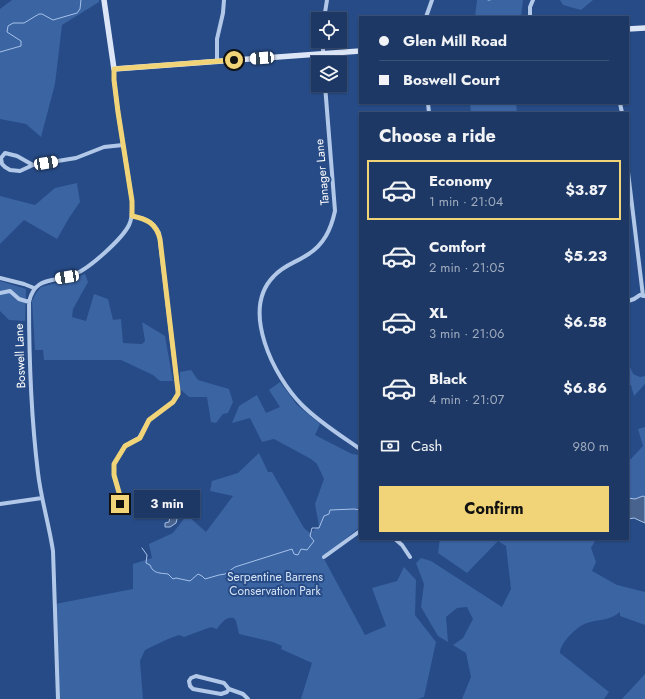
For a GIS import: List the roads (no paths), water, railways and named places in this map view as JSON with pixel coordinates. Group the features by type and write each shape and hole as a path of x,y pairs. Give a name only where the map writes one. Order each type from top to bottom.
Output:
{"main road":[{"path":"104,0 114,69 359,51"},
{"path":"629,29 645,28"}],"street":[{"path":"217,62 216,39 223,13 224,0"},
{"path":"325,12 327,0"},
{"path":"426,16 432,0"},
{"path":"530,16 530,7 533,0"},
{"path":"323,48 323,54"},
{"path":"0,278 34,288 43,282 75,274 85,269 120,238 130,224 132,216 132,201 114,80 114,69"},
{"name":"Tanager Lane","path":"326,92 335,211 333,222 325,238 318,247 307,256 287,265 273,277 260,304 260,323 271,357 279,375 293,395 323,423 359,448"},
{"path":"33,165 13,154 5,153 1,158 2,164 5,167 15,172 33,165 76,158 104,147 123,145"},
{"path":"629,180 644,296 640,295 629,301"},
{"path":"120,504 120,496 114,475 114,464 125,446 140,438 149,420 173,402 178,394 159,233 153,224 147,220 132,216"},
{"name":"Boswell Lane","path":"34,288 29,302 32,415 42,498 53,551 58,699"},
{"path":"0,293 10,291 23,300 29,302"},
{"path":"0,504 42,498"},
{"path":"324,557 359,532"},
{"path":"396,540 402,545 410,557"},
{"path":"229,689 227,692 221,694 193,689 190,686 189,681 191,678 196,676 224,683 229,689 243,694 248,699"}],"waterway":[{"path":"0,52 21,46 21,41 7,32 8,26 13,23 24,23 39,14 53,20 77,13 80,9 81,0"},
{"path":"142,548 147,555 146,563 150,565 155,572 168,574 173,579 176,578 190,581 198,574 205,579 225,574 235,567 292,549 294,554 298,555 301,549 307,550 314,541 310,536 312,528 319,528 324,516 329,514 330,510 359,510"}],"park label":[{"name":"Serpentine Barrens Conservation Park","path":"275,584"}]}
